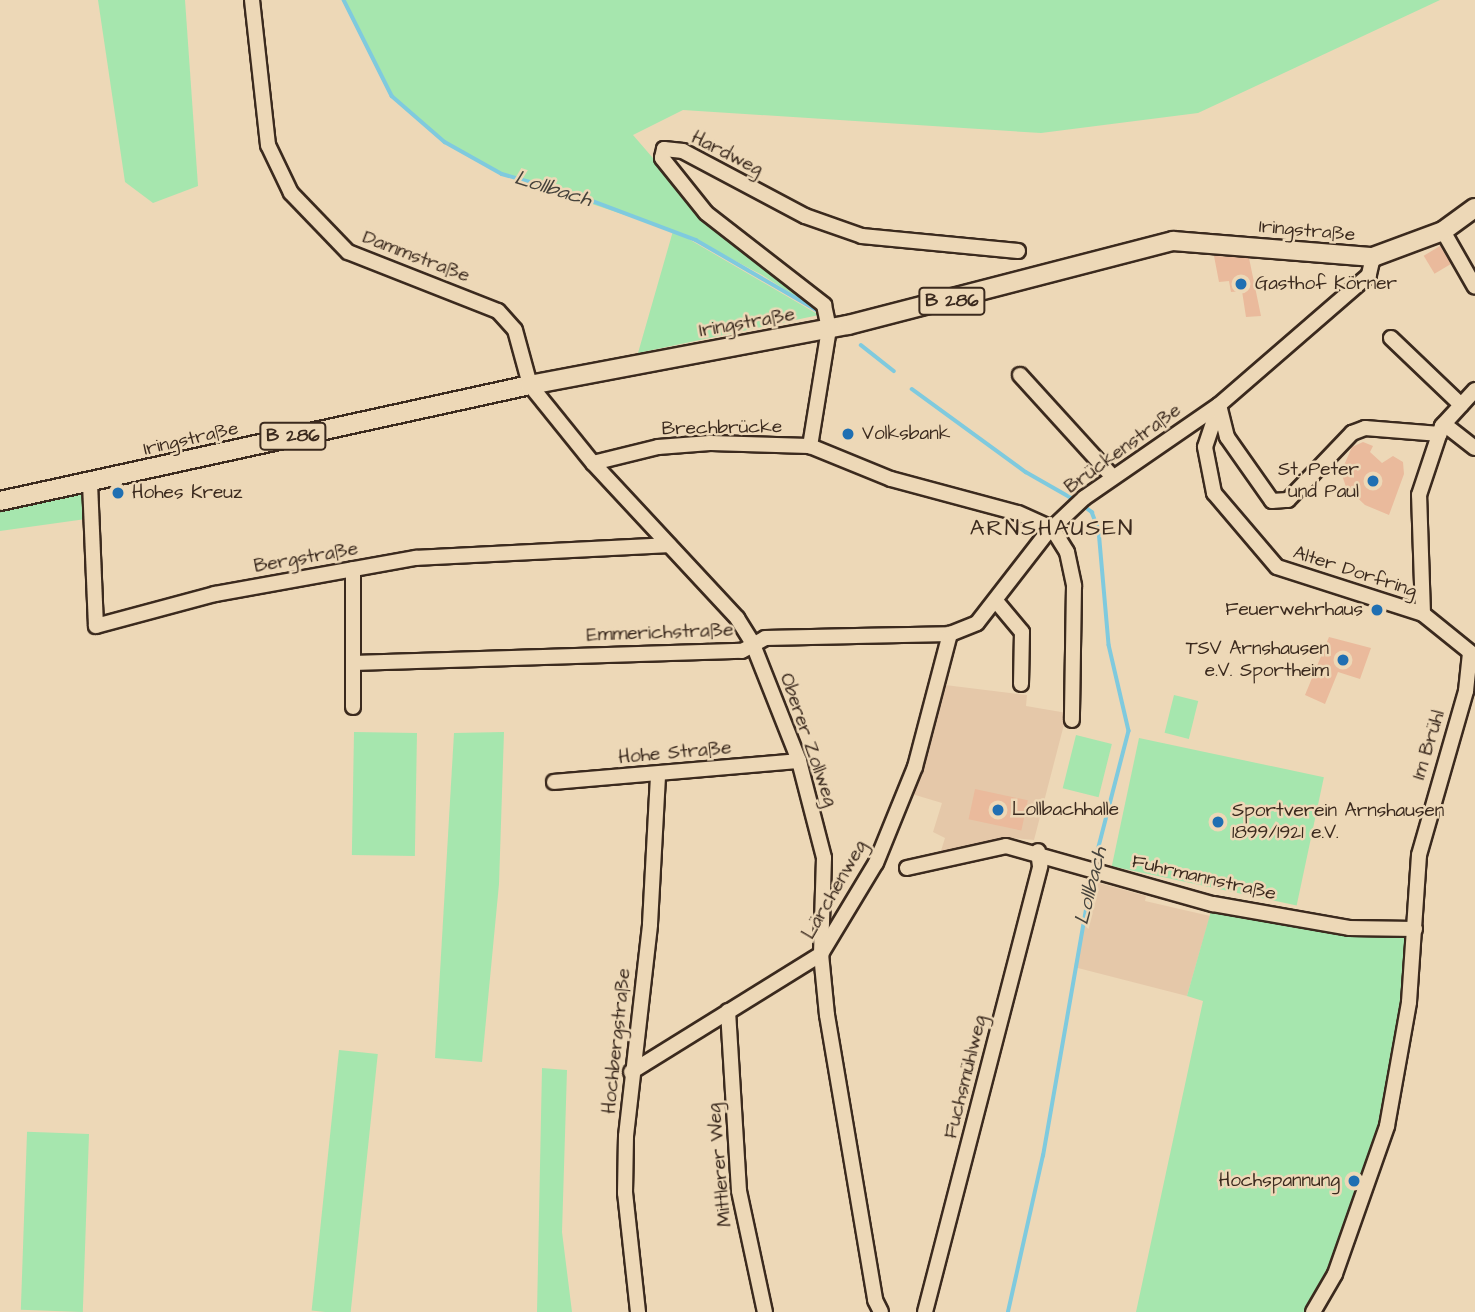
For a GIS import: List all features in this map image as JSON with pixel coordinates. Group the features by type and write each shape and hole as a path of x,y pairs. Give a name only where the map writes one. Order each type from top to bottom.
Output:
{"main road":[{"name":"B 286","path":"1443,231 1475,208"},
{"name":"Iringstraße","path":"0,501 56,491 530,385 829,329 1173,241 1373,257 1443,231"}],"street":[{"name":"Dammstraße","path":"252,0 268,145 291,192 348,252 498,311 515,330 530,385"},
{"name":"Hardweg","path":"829,329 824,304 706,213 662,158 664,149 682,151 805,216 862,236 1018,251"},
{"path":"1443,231 1475,287"},
{"path":"1373,257 1369,275 1219,405 1227,437 1272,501 1288,500 1352,433 1365,428 1442,429 1475,448"},
{"path":"829,329 810,446 891,479 1052,528 1067,552 1074,586 1072,720"},
{"path":"1391,338 1461,405"},
{"path":"1020,374 1112,476"},
{"name":"Oberer Zollweg","path":"530,385 593,463 737,618 752,642 800,761 824,858 821,954 827,1016 881,1312"},
{"path":"1423,614 1419,495 1442,429 1475,390"},
{"name":"Brückenstraße","path":"1052,528 1112,476 1219,405"},
{"name":"Alter Dorfring","path":"1219,405 1205,447 1214,493 1260,550 1284,570 1423,614 1447,629 1473,655"},
{"name":"Brechbrücke","path":"593,463 684,445 810,446"},
{"name":"Bergstraße","path":"90,483 96,626 215,594 353,569 537,549 669,545"},
{"name":"Emmerichstraße","path":"353,663 742,651 752,642 950,634 977,623 1052,528"},
{"path":"353,569 353,707"},
{"path":"996,600 1022,632 1021,684"},
{"name":"Lärchenweg","path":"631,1072 821,954 876,863 905,792 950,634"},
{"name":"Im Brühl","path":"1313,1312 1335,1275 1387,1126 1409,1002 1419,855 1466,691 1473,655"},
{"name":"Hohe Straße","path":"554,782 800,761"},
{"name":"Hochbergstraße","path":"638,1312 625,1193 631,1072 650,924 658,775"},
{"name":"Fuhrmannstraße","path":"907,868 1006,846 1038,851 1091,870 1213,904 1349,928 1415,929"},
{"name":"Fuchsmühlweg","path":"925,1312 1040,866 1038,851"},
{"name":"Mittlerer Weg","path":"729,1011 738,1191 765,1312"}],"shaded area":[{"path":"945,685 1027,695 1026,706 1067,713 1034,840 1012,838 940,854 945,838 933,832 942,803 912,794"},
{"path":"1092,881 1146,896 1145,901 1210,916 1187,996 1074,967"}],"green space":[{"path":"98,0 185,0 198,186 153,203 125,182"},
{"path":"344,0 1440,0 1198,113 1041,133 683,110 633,135 703,216 820,312 762,275 680,234 819,315 638,353 673,231 502,174 445,142 392,96"},
{"path":"90,483 93,518 0,531 0,501"},
{"path":"1174,695 1198,701 1189,739 1165,733"},
{"path":"354,732 417,733 415,856 352,855"},
{"path":"504,732 499,884 482,1062 435,1058 454,733"},
{"path":"1076,735 1112,744 1099,797 1063,788"},
{"name":"Sportverein Arnshausen 1899/1921 e.V.","path":"1139,738 1324,777 1297,905 1112,866"},
{"path":"1213,904 1415,929 1387,1126 1313,1312 1136,1312 1203,1001 1187,996"},
{"path":"339,1050 378,1054 351,1312 312,1311"},
{"path":"542,1068 567,1070 562,1232 572,1312 537,1312"},
{"path":"27,1132 89,1134 83,1312 21,1310"}],"building":[{"path":"1440,246 1451,264 1435,274 1424,256"},
{"name":"Gasthof Körner","path":"1214,256 1249,258 1261,316 1246,317 1242,291 1231,292 1229,281 1219,282"},
{"name":"St. Peter und Paul","path":"1363,442 1373,446 1370,452 1382,463 1393,456 1403,462 1404,474 1389,515 1365,505 1346,487 1341,472 1352,447"},
{"name":"TSV Arnshausen e.V. Sportheim","path":"1329,637 1371,648 1360,679 1338,672 1325,704 1305,695"},
{"name":"Lollbachhalle","path":"975,789 1028,800 1021,831 969,819"}],"waterway":[{"name":"Lollbach","path":"344,0 392,96 445,142 502,174 579,196 696,240 820,312"},
{"name":"Lollbach","path":"861,345 894,371"},
{"name":"Lollbach","path":"912,389 1026,472 1075,500"},
{"name":"Lollbach","path":"1081,504 1092,512 1099,530 1109,645 1129,731 1094,866"},
{"name":"Lollbach","path":"1008,1312 1043,1156 1092,874"}],"place":[{"name":"Gasthof Körner","path":"1241,284"},
{"name":"Volksbank","path":"848,434"},
{"name":"St. Peter und Paul","path":"1373,481"},
{"name":"Hohes Kreuz","path":"118,493"},
{"name":"Feuerwehrhaus","path":"1377,610"},
{"name":"TSV Arnshausen e.V. Sportheim","path":"1343,660"},
{"name":"Lollbachhalle","path":"998,810"},
{"name":"Sportverein Arnshausen 1899/1921 e.V.","path":"1218,822"},
{"name":"Hochspannung","path":"1354,1181"}],"district":[{"name":"ARNSHAUSEN","path":"1052,528"}]}
